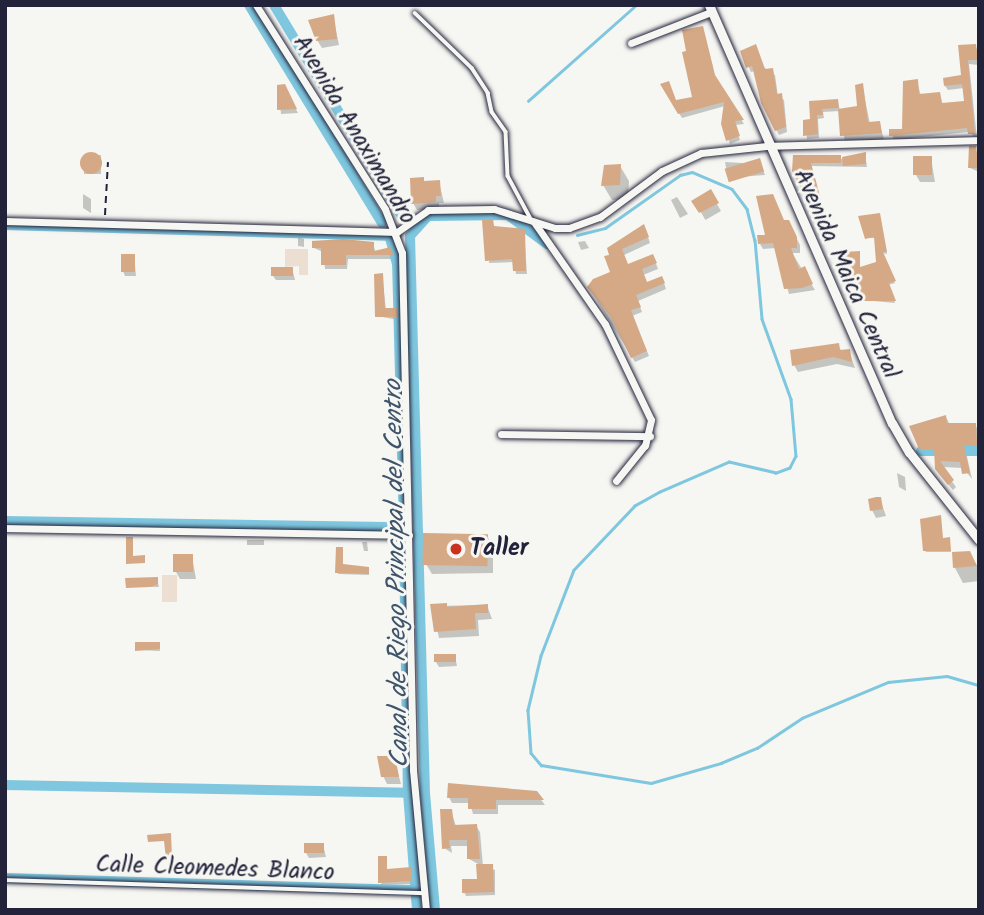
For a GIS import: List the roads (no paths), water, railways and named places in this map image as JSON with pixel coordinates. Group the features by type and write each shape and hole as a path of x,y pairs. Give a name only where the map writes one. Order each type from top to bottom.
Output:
{"street":[{"name":"Avenida Anaximandro","path":"256,5 397,232 405,276 413,770 426,910"},
{"path":"631,43 710,9"},
{"name":"Avenida Maica Central","path":"710,9 767,146 892,423 909,452 979,540"},
{"path":"5,221 397,232 428,210 494,209 555,228 583,224 621,204 677,162 701,153 767,146 979,140"},
{"path":"532,220 549,239 611,336 647,407 650,436 616,481"},
{"path":"501,434 650,436"},
{"path":"5,527 409,535"}],"lane":[{"path":"415,13 472,68 488,93 492,111 506,132 508,176 532,220"},
{"name":"Calle Cleomedes Blanco","path":"5,880 424,893"}],"waterway":[{"path":"249,5 382,223"},
{"name":"Canal de Riego Principal del Centro","path":"274,5 403,218"},
{"path":"528,101 636,5"},
{"path":"577,235 605,228 680,175 692,172 732,189 747,209 755,240 762,319 791,399 796,456 790,468 776,473 729,462 660,492 635,506 574,570 541,656 528,710 531,753 541,765 651,783 721,763 757,748 802,718 888,682 947,676 979,685"},
{"name":"Canal de Riego Principal del Centro","path":"435,910 425,794 410,236 428,216 508,215 547,244"},
{"path":"5,225 389,236"},
{"path":"5,521 404,527 397,264 389,235"},
{"path":"921,451 979,451"},
{"path":"404,543 408,793 417,910"},
{"path":"5,785 408,793"},
{"path":"5,878 416,890"}],"place":[{"name":"Taller","path":"456,549"}]}
